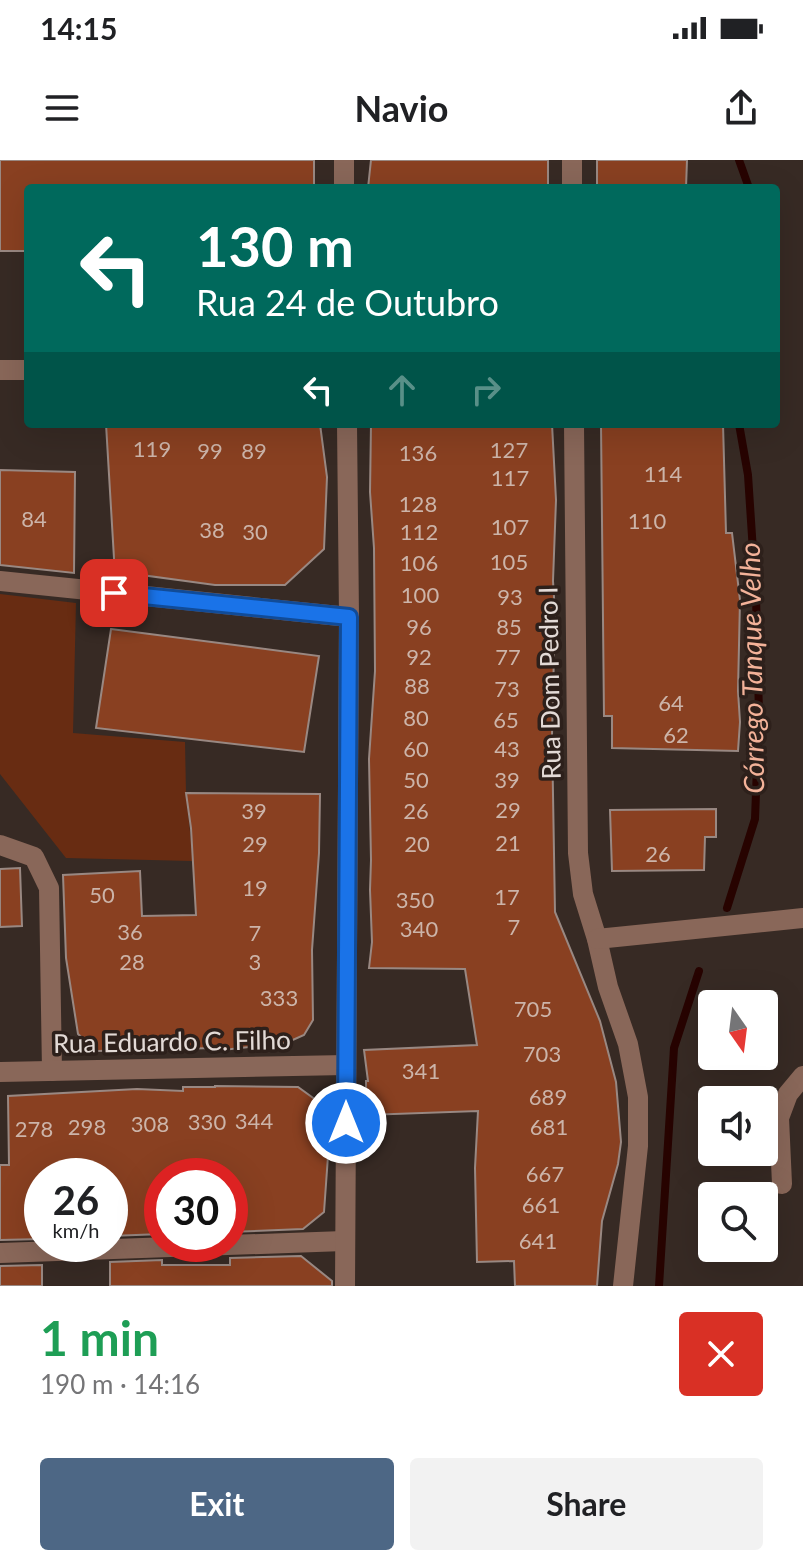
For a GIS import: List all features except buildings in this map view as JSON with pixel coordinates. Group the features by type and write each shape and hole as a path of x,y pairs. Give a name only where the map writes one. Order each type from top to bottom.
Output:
{"street":[{"path":"344,160 344,184"},
{"path":"572,160 572,184"},
{"path":"0,370 24,370"},
{"path":"345,1286 349,617 347,428"},
{"name":"Rua Dom Pedro I","path":"574,428 578,853 583,894 608,987 628,1044 638,1097 638,1146 623,1286"},
{"path":"0,581 349,617"},
{"path":"0,845 34,857 49,888 52,1071"},
{"path":"597,939 803,918"},
{"name":"Rua Eduardo C. Filho","path":"0,1072 346,1065"},
{"path":"782,1184 779,1118 788,1094 803,1076"},
{"path":"0,1253 344,1241"}],"shaded area":[{"path":"0,594 76,603 73,733 185,742 186,793 193,861 66,858 0,774"}],"waterway":[{"name":"Córrego Tanque Velho","path":"739,160 748,184"},
{"name":"Córrego Tanque Velho","path":"727,908 755,819 759,714 748,475 740,428"},
{"name":"Córrego Tanque Velho","path":"659,1286 674,1048 699,971"}],"route":[{"path":"114,593 349,617 346,1123"}]}
